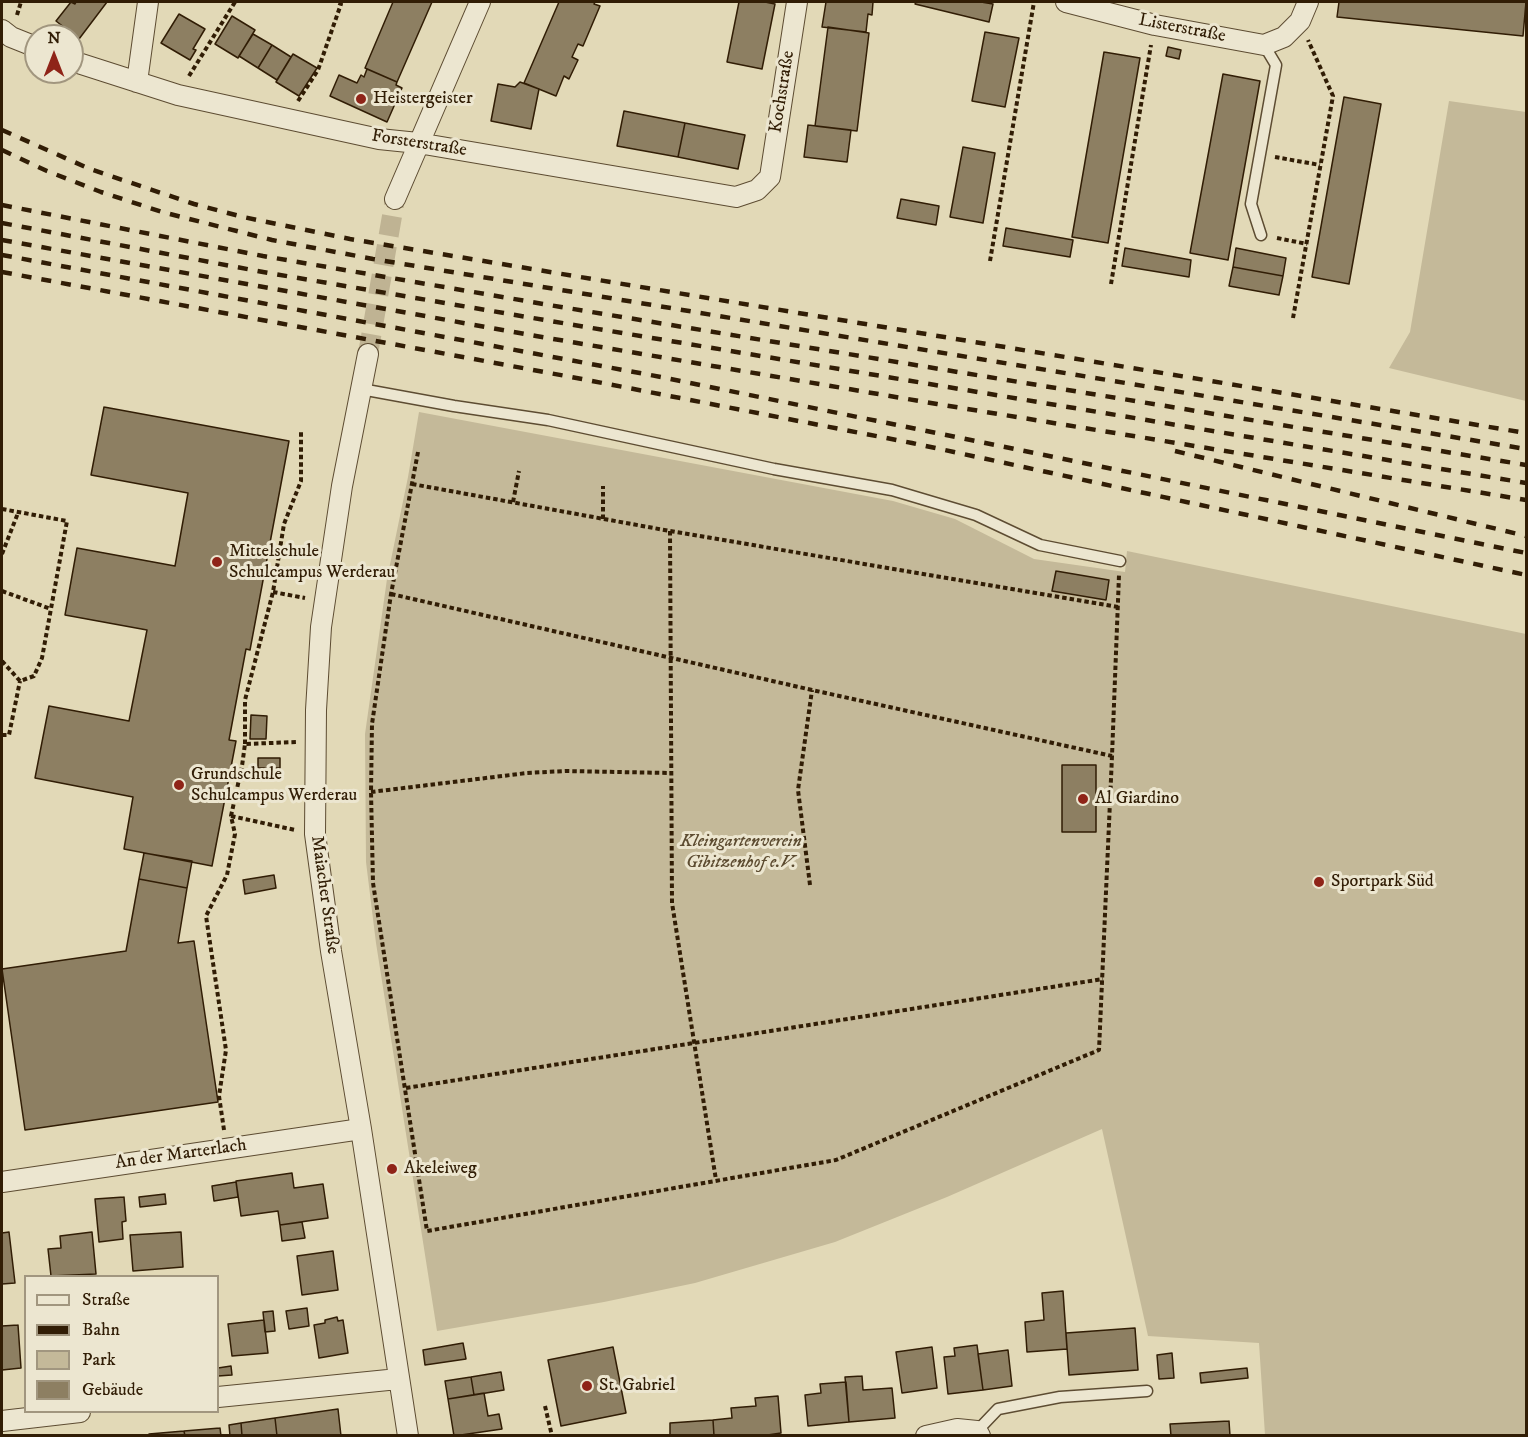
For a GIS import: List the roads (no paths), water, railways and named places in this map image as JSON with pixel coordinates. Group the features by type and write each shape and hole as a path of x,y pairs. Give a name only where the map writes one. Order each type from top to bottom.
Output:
{"street":[{"path":"137,82 148,2"},
{"path":"395,199 480,2"},
{"name":"Kochstraße","path":"767,182 770,177 797,2"},
{"name":"Listerstraße","path":"1066,2 1155,25 1264,45"},
{"path":"1264,45 1284,37 1300,21 1308,2"},
{"path":"2,30 24,42"},
{"name":"Forsterstraße","path":"84,65 178,95 379,139 418,143 736,197 757,190 767,182"},
{"name":"Maiacher Straße","path":"368,354 342,486 320,639 315,742 315,834 331,951 408,1436"},
{"name":"An der Marterlach","path":"2,1182 361,1129"},
{"path":"219,1397 398,1379"},
{"path":"2,1421 71,1413"},
{"path":"926,1436 957,1429 978,1433"}],"lane":[{"path":"1261,235 1251,204 1276,65 1264,45"},
{"path":"361,389 548,420 774,470 892,490 976,515 1040,545 1120,561"},
{"path":"978,1433 998,1409 1060,1397 1147,1391"}],"tunnel":[{"path":"368,354 395,199"}],"railway":[{"path":"2,130 90,169 194,204 243,217 350,239 1526,433"},
{"path":"2,150 101,192 162,212 272,240 373,259 1526,449"},
{"path":"2,205 263,256 561,307 1526,465"},
{"path":"2,223 263,272 1526,483"},
{"path":"2,240 536,336 1526,500"},
{"path":"2,255 661,377 1526,553"},
{"path":"2,272 582,379 912,443 1526,575"},
{"path":"1175,451 1526,536"}],"place":[{"name":"Heistergeister","path":"361,99"},
{"name":"Mittelschule Schulcampus Werderau","path":"217,562"},
{"name":"Grundschule Schulcampus Werderau","path":"179,785"},
{"name":"Al Giardino","path":"1083,799"},
{"name":"Sportpark Süd","path":"1319,882"},
{"name":"Akeleiweg","path":"392,1169"},
{"name":"St. Gabriel","path":"587,1386"}],"park label":[{"name":"Kleingartenverein Gibitzenhof e.V.","path":"741,852"}]}
